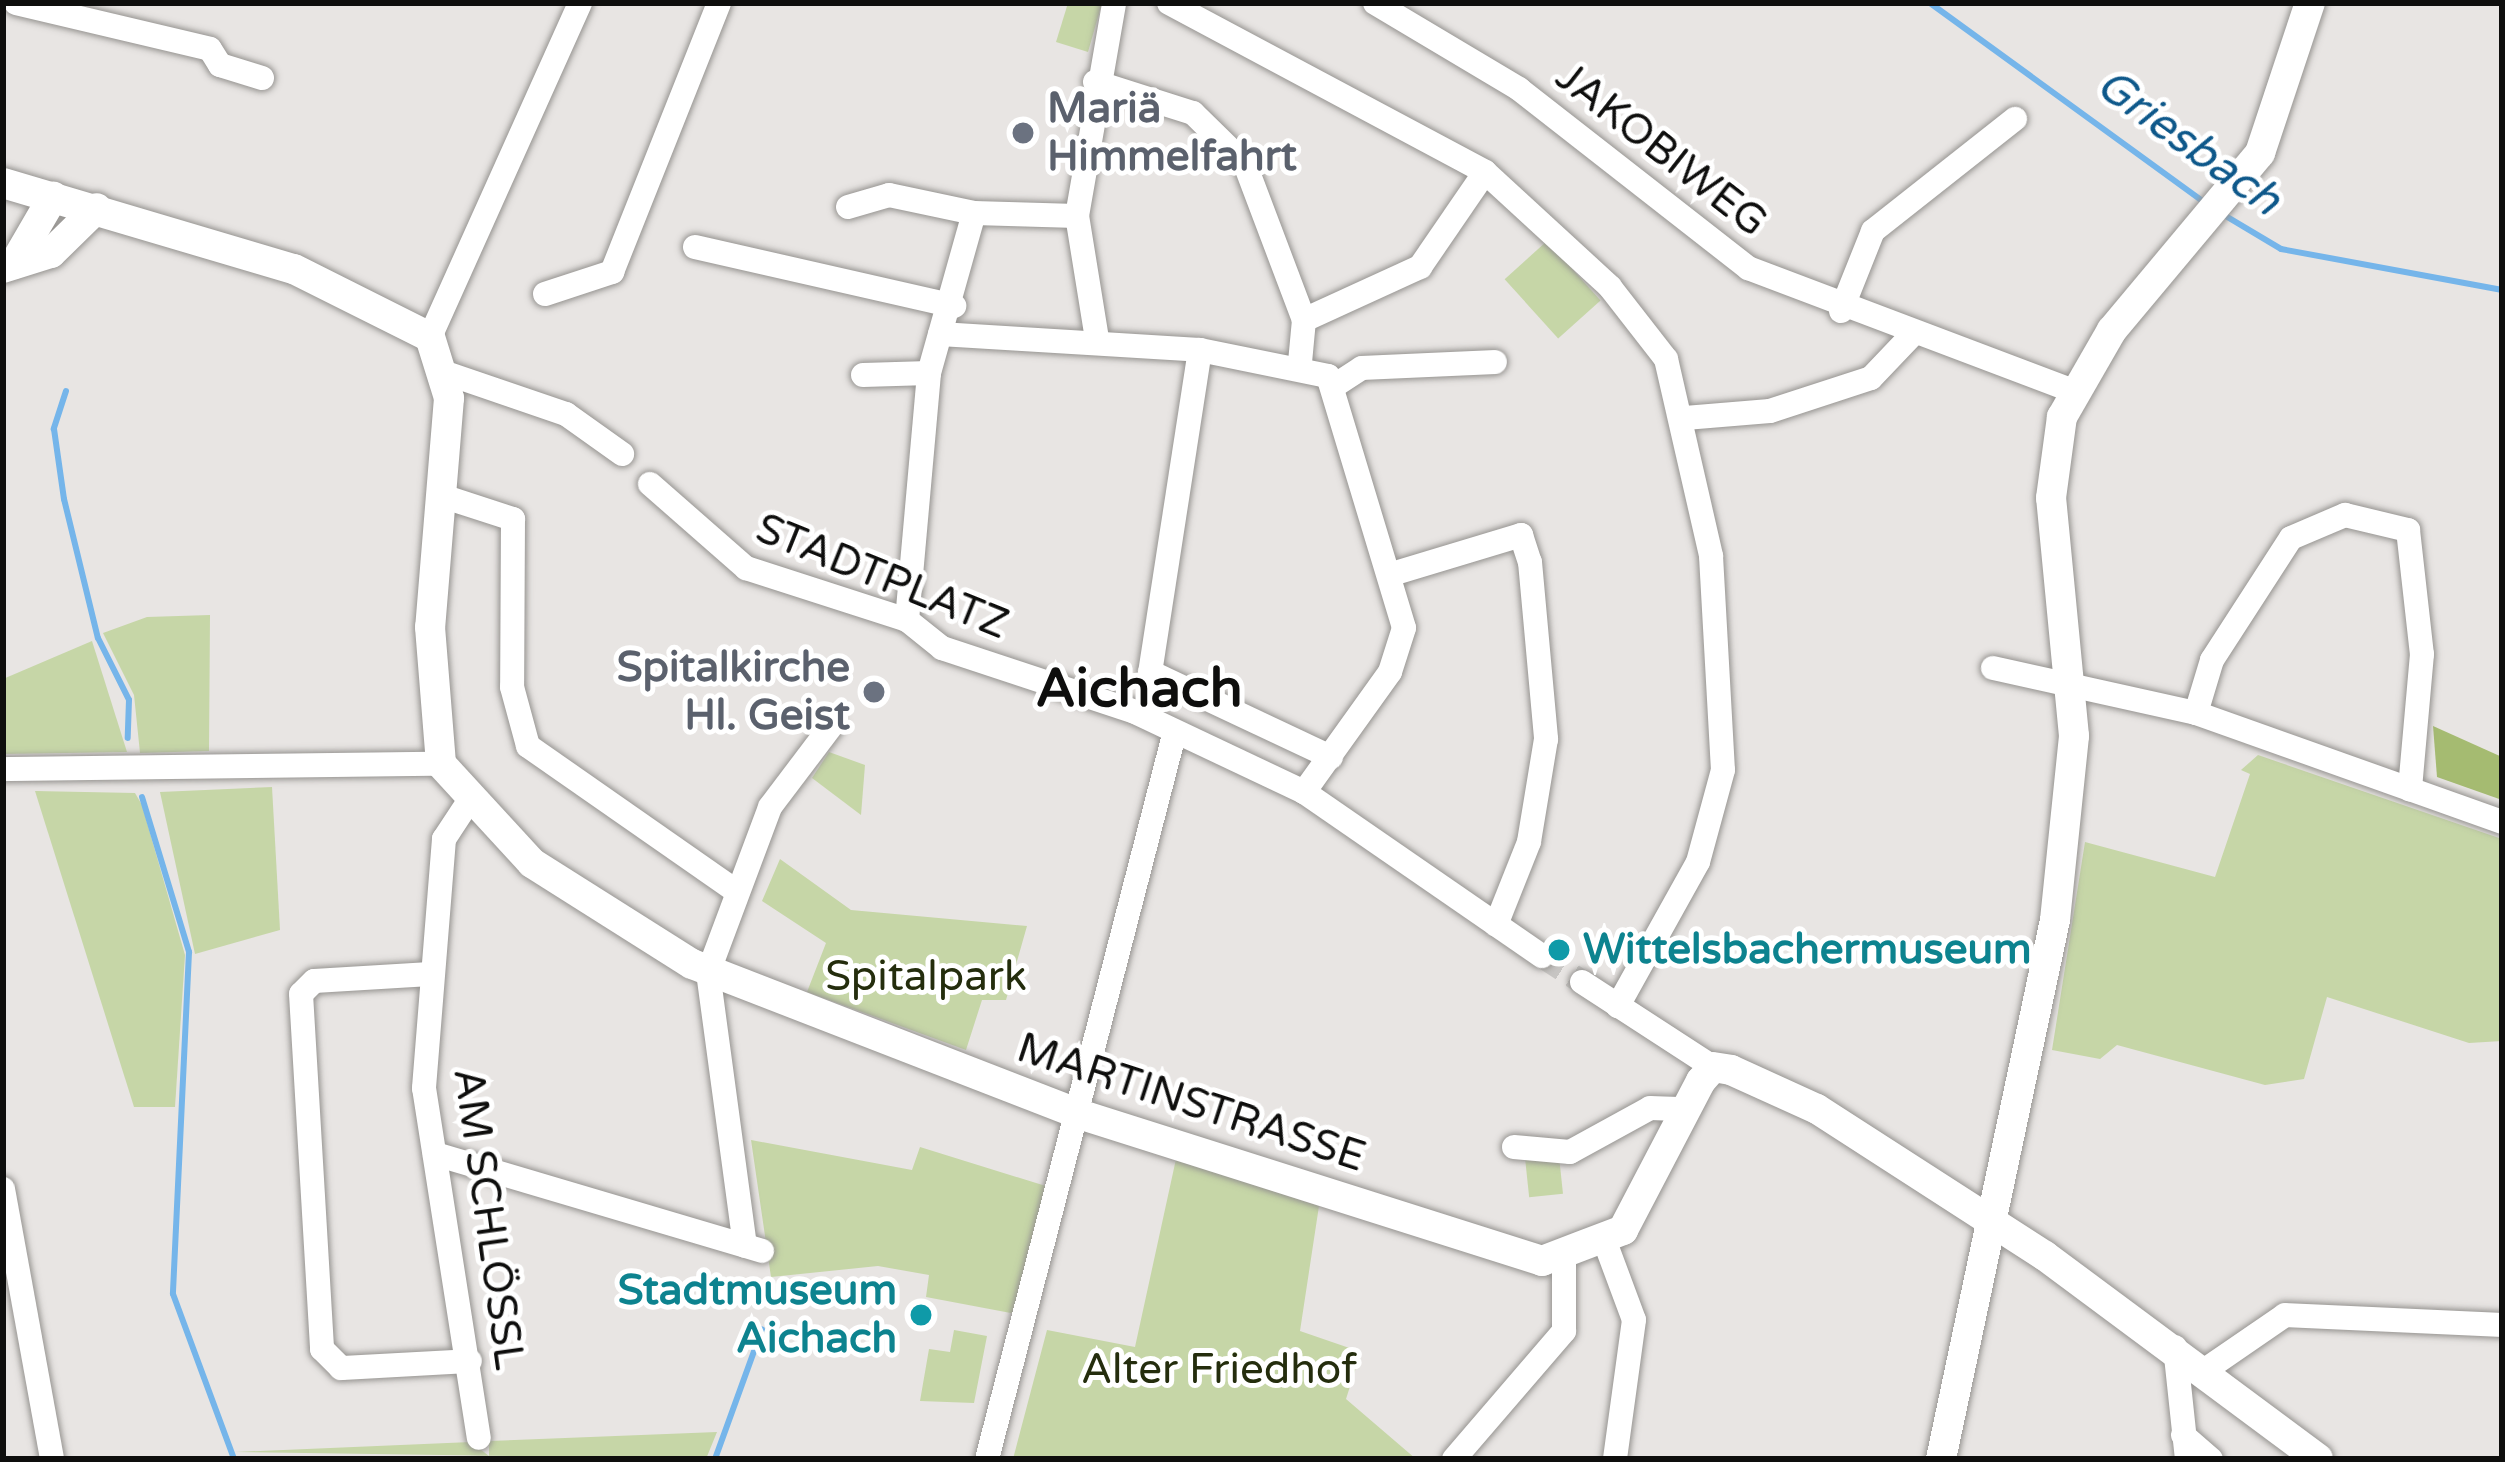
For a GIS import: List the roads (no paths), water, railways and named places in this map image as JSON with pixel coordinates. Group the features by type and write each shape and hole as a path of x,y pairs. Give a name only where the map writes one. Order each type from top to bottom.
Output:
{"main road":[{"path":"1941,1459 1995,1226 2055,920 2074,685 2051,498 2073,391 2198,228 2246,174 2285,95 2310,3"},
{"path":"3,183 294,269 430,337 446,373"},
{"path":"9,266 53,196"},
{"path":"9,266 51,253 97,208"},
{"name":"MARTINSTRASSE","path":"446,373 430,672 441,764 467,804 532,863 708,973 1082,1115 1494,1250 1564,1259 1605,1242 1647,1200 1686,1108 1713,1067"},
{"path":"1713,1067 1817,1109 2208,1368 2318,1459"}],"street":[{"path":"16,3 210,49 220,65 262,78"},
{"path":"430,337 580,3"},
{"path":"545,293 612,272 719,3"},
{"path":"1097,339 1077,216 1107,86 1114,3"},
{"path":"1168,3 1485,172 1627,307 1666,359 1684,418 1711,556 1723,770 1699,862 1618,1006"},
{"name":"JAKOBIWEG","path":"1375,3 1519,89 1729,256 1841,311 2073,391"},
{"path":"1107,86 1193,113 1227,140 1280,236 1304,320 1300,362"},
{"path":"1841,311 1873,231 2015,119"},
{"path":"1304,320 1420,267 1485,172"},
{"path":"848,207 889,195 974,214 1077,216"},
{"path":"907,620 929,373 954,306 974,214"},
{"path":"695,248 954,306"},
{"path":"940,334 1097,339 1300,362 1334,386 1392,574 1401,648 1304,792"},
{"path":"1684,418 1771,411 1871,378 1910,337"},
{"path":"1199,350 1150,672 1331,757"},
{"path":"1334,386 1361,368 1495,362"},
{"path":"446,373 491,382 602,436 622,454"},
{"path":"863,375 929,373"},
{"name":"STADTPLATZ","path":"650,484 746,568 907,620 942,648 1135,712 1173,739 1304,792 1542,956"},
{"path":"439,495 513,519 512,687 528,746 737,892"},
{"path":"2196,713 2212,660 2291,538 2345,515 2408,530 2422,654 2410,788"},
{"path":"1392,574 1521,535 1538,606 1546,739 1529,842 1496,925"},
{"path":"1994,668 2196,713 2502,822"},
{"path":"435,1154 753,1249 708,973 770,806 832,725"},
{"path":"987,1459 1082,1115 1173,739"},
{"path":"3,769 441,764"},
{"name":"AM SCHLÖSSL","path":"467,804 444,839 424,1088 479,1438"},
{"path":"430,974 314,982 301,994 322,1349 341,1368 470,1361"},
{"path":"1582,982 1713,1067"},
{"path":"1514,1147 1570,1152 1650,1108 1686,1108"},
{"path":"3,1190 13,1297 52,1459"},
{"path":"1605,1242 1634,1320 1615,1459"},
{"path":"1454,1459 1564,1331 1564,1259"},
{"path":"2208,1368 2284,1315 2501,1318"},
{"path":"2176,1347 2185,1447 2211,1459"}],"waterway":[{"name":"Griesbach","path":"1930,3 2203,201"},
{"name":"Griesbach","path":"2219,212 2281,249 2502,290"},
{"path":"66,391 54,429 64,499 98,638 129,700 128,738"},
{"path":"142,797 189,952 173,1294 234,1459"},
{"path":"715,1459 762,1329"}],"tunnel":[{"path":"1542,956 1582,982"}],"place":[{"name":"Mariä Himmelfahrt","path":"1023,133"},
{"name":"Spitalkirche Hl. Geist","path":"874,692"},
{"name":"Wittelsbachermuseum","path":"1559,950"},
{"name":"Stadtmuseum Aichach","path":"921,1315"}],"district":[{"name":"Aichach","path":"1139,689"}],"park label":[{"name":"Spitalpark","path":"926,977"},
{"name":"Alter Friedhof","path":"1219,1370"}]}
